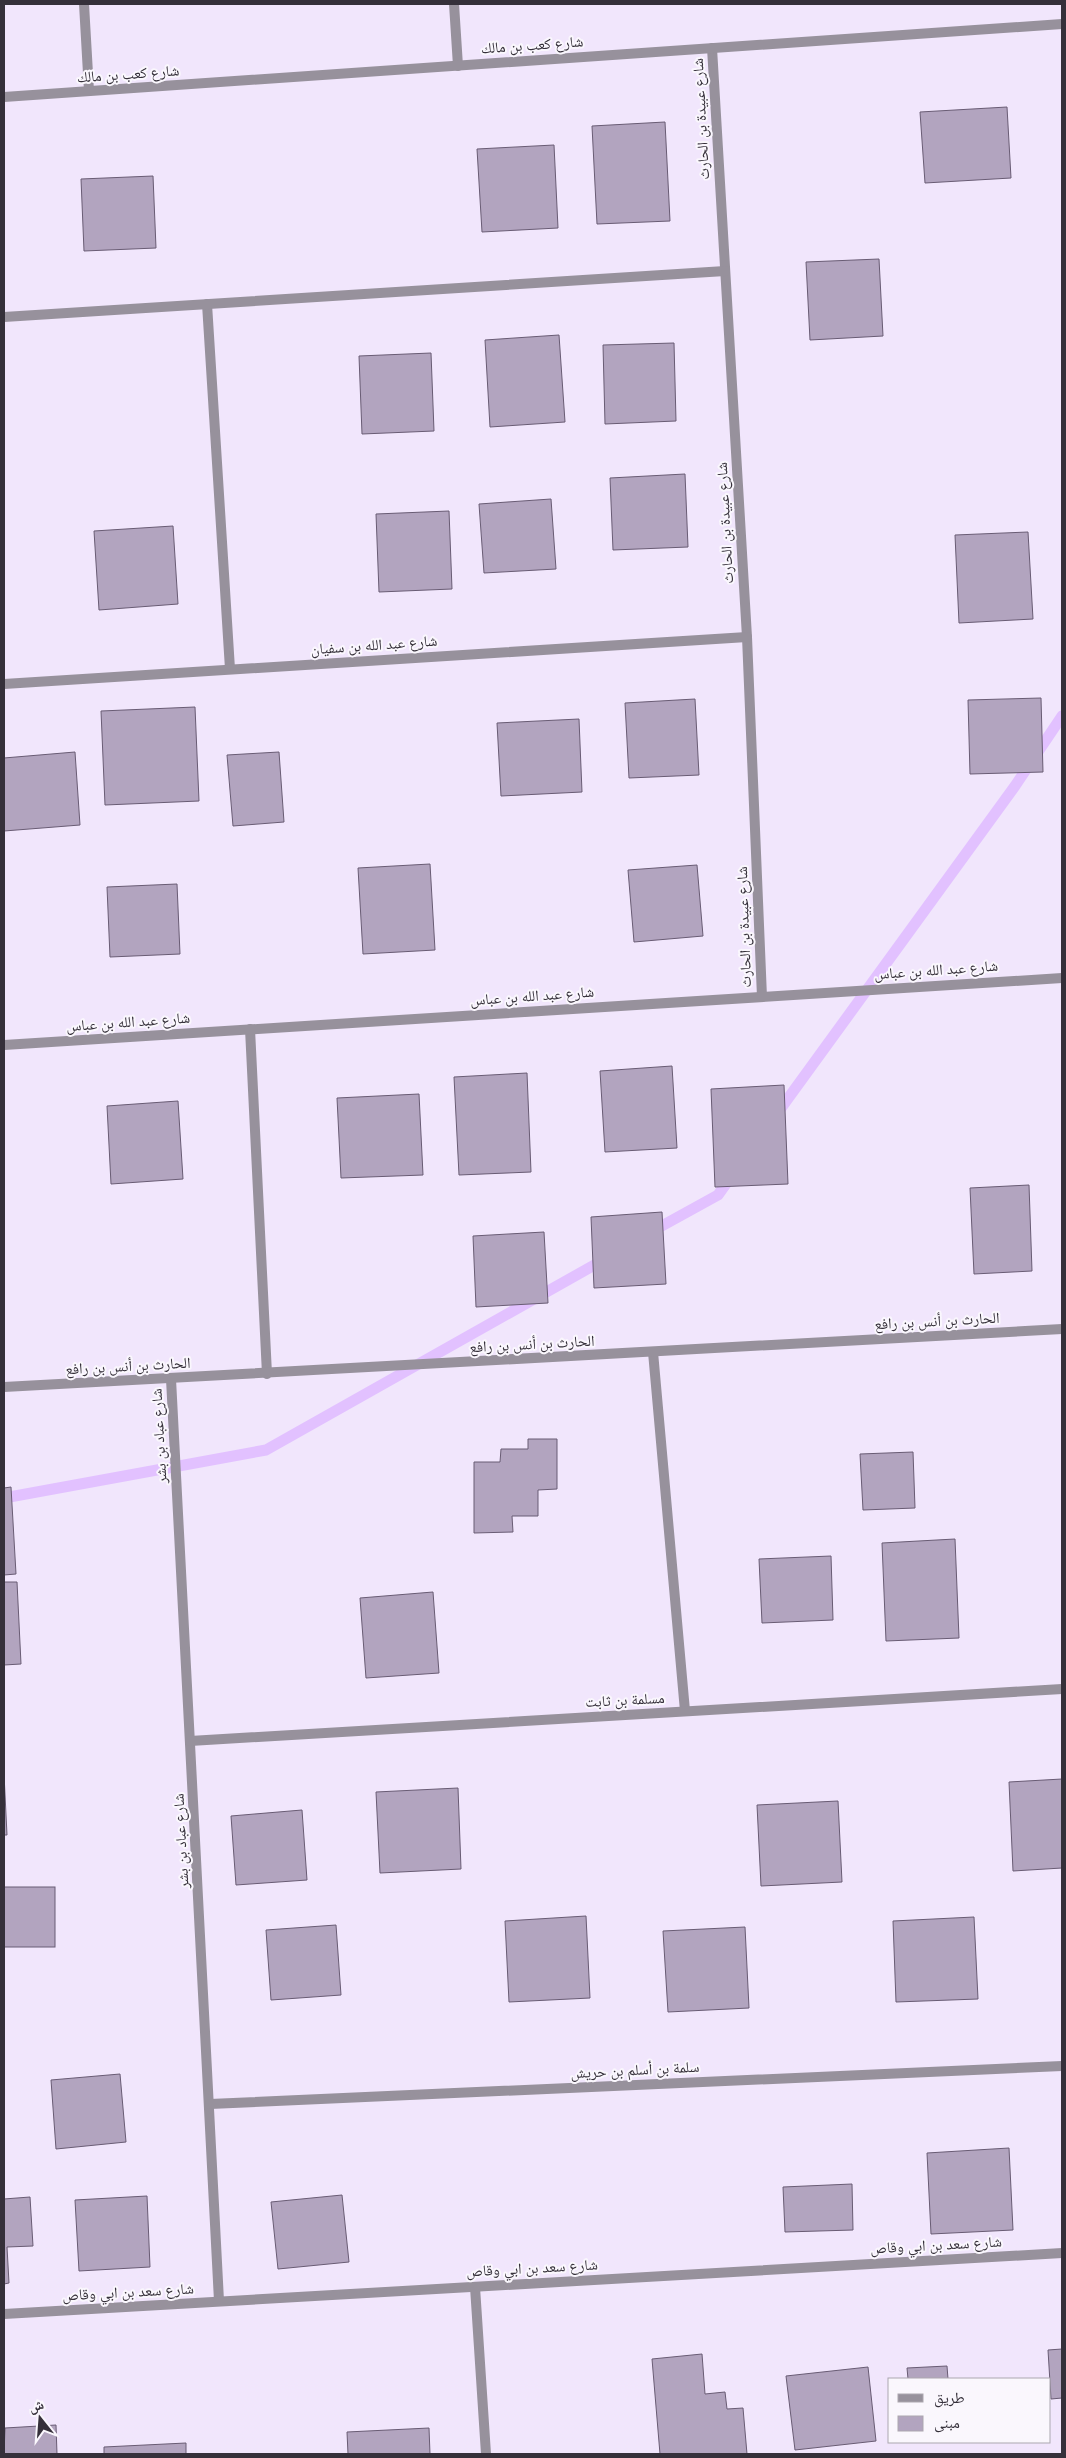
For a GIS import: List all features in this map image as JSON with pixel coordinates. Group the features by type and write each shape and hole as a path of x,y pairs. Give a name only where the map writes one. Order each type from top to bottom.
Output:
{"street":[{"path":"84,4 89,91"},
{"path":"454,4 458,66"},
{"name":"شارع كعب بن مالك","path":"4,97 1062,24"},
{"name":"شارع عبيدة بن الحارث","path":"712,48 746,637 762,997"},
{"path":"4,317 725,271"},
{"path":"207,304 230,669"},
{"name":"شارع عبد الله بن سفيان","path":"4,684 746,637"},
{"name":"شارع عبد الله بن عباس","path":"4,1045 1062,978"},
{"path":"250,1030 266,1374"},
{"name":"الحارث بن أنس بن رافع","path":"4,1387 1062,1329"},
{"path":"653,1352 685,1712"},
{"name":"شارع عباد بن بشر","path":"171,1379 219,2301"},
{"name":"مسلمة بن ثابت","path":"190,1741 1062,1689"},
{"name":"سلمة بن أسلم بن حريش","path":"210,2104 1062,2066"},
{"name":"شارع سعد بن ابي وقاص","path":"4,2314 1062,2253"},
{"path":"475,2287 486,2454"}],"building":[{"path":"1007,107 1011,178 925,183 920,112"},
{"path":"665,122 670,221 597,224 592,126"},
{"path":"554,145 558,228 482,232 477,149"},
{"path":"153,176 156,248 84,251 81,179"},
{"path":"879,259 883,336 810,340 806,262"},
{"path":"559,335 565,422 490,427 485,340"},
{"path":"674,343 676,421 605,424 603,345"},
{"path":"431,353 434,431 362,434 359,356"},
{"path":"685,474 688,547 613,550 610,478"},
{"path":"551,499 556,569 484,573 479,504"},
{"path":"449,511 452,589 379,592 376,514"},
{"path":"173,526 178,604 99,610 94,531"},
{"path":"1028,532 1033,619 959,623 955,535"},
{"path":"1041,698 1043,772 970,774 968,700"},
{"path":"695,699 699,775 629,778 625,703"},
{"path":"195,707 199,801 105,805 101,711"},
{"path":"579,719 582,792 501,796 497,723"},
{"path":"75,752 80,825 4,831 4,758"},
{"path":"279,752 284,822 233,826 227,755"},
{"path":"430,864 435,950 363,954 358,868"},
{"path":"697,865 703,936 634,942 628,870"},
{"path":"177,884 180,954 110,957 107,887"},
{"path":"672,1066 677,1148 605,1152 600,1071"},
{"path":"527,1073 531,1172 459,1175 454,1077"},
{"path":"784,1085 788,1184 715,1187 711,1089"},
{"path":"419,1094 423,1175 341,1178 337,1098"},
{"path":"178,1101 183,1179 111,1184 107,1106"},
{"path":"1029,1185 1032,1271 974,1274 970,1188"},
{"path":"662,1212 666,1284 594,1288 591,1217"},
{"path":"544,1232 548,1303 476,1307 473,1236"},
{"path":"528,1439 557,1439 557,1489 538,1490 538,1516 512,1516 513,1532 474,1533 474,1462 500,1462 501,1449 528,1449"},
{"path":"913,1452 915,1508 863,1510 860,1454"},
{"path":"11,1487 16,1574 4,1575 4,1488"},
{"path":"955,1539 959,1638 886,1641 882,1543"},
{"path":"831,1556 833,1620 762,1623 759,1559"},
{"path":"4,1582 17,1582 21,1664 4,1665"},
{"path":"433,1592 439,1673 366,1678 360,1598"},
{"path":"4,1774 7,1835 4,1835"},
{"path":"1062,1779 1062,1868 1013,1871 1009,1782"},
{"path":"458,1788 461,1869 380,1873 376,1792"},
{"path":"838,1801 842,1882 761,1886 757,1805"},
{"path":"302,1810 307,1880 236,1885 231,1816"},
{"path":"4,1887 55,1887 55,1947 4,1947"},
{"path":"586,1916 590,1998 509,2002 505,1921"},
{"path":"974,1917 978,1999 896,2002 893,1921"},
{"path":"336,1925 341,1995 271,2000 266,1930"},
{"path":"745,1927 749,2008 668,2012 663,1931"},
{"path":"120,2074 126,2142 56,2149 51,2080"},
{"path":"1009,2148 1013,2230 931,2234 927,2153"},
{"path":"852,2184 853,2230 785,2232 783,2187"},
{"path":"342,2195 349,2262 278,2269 271,2202"},
{"path":"147,2196 150,2267 79,2271 75,2200"},
{"path":"30,2197 33,2246 7,2247 9,2283 4,2284 4,2199"},
{"path":"1062,2349 1062,2398 1051,2399 1048,2350"},
{"path":"702,2354 705,2394 725,2392 727,2409 743,2408 747,2454 660,2454 652,2359"},
{"path":"947,2366 948,2378 908,2378 907,2368"},
{"path":"868,2367 876,2441 795,2450 786,2376"},
{"path":"56,2425 57,2454 4,2454 5,2428"},
{"path":"429,2428 430,2454 348,2454 347,2432"},
{"path":"186,2443 186,2454 104,2454 104,2447"}],"waterway":[{"path":"776,1115 1015,786 1062,716"},
{"path":"649,1233 718,1195 733,1174"},
{"path":"4,1498 266,1450 605,1259"}]}
